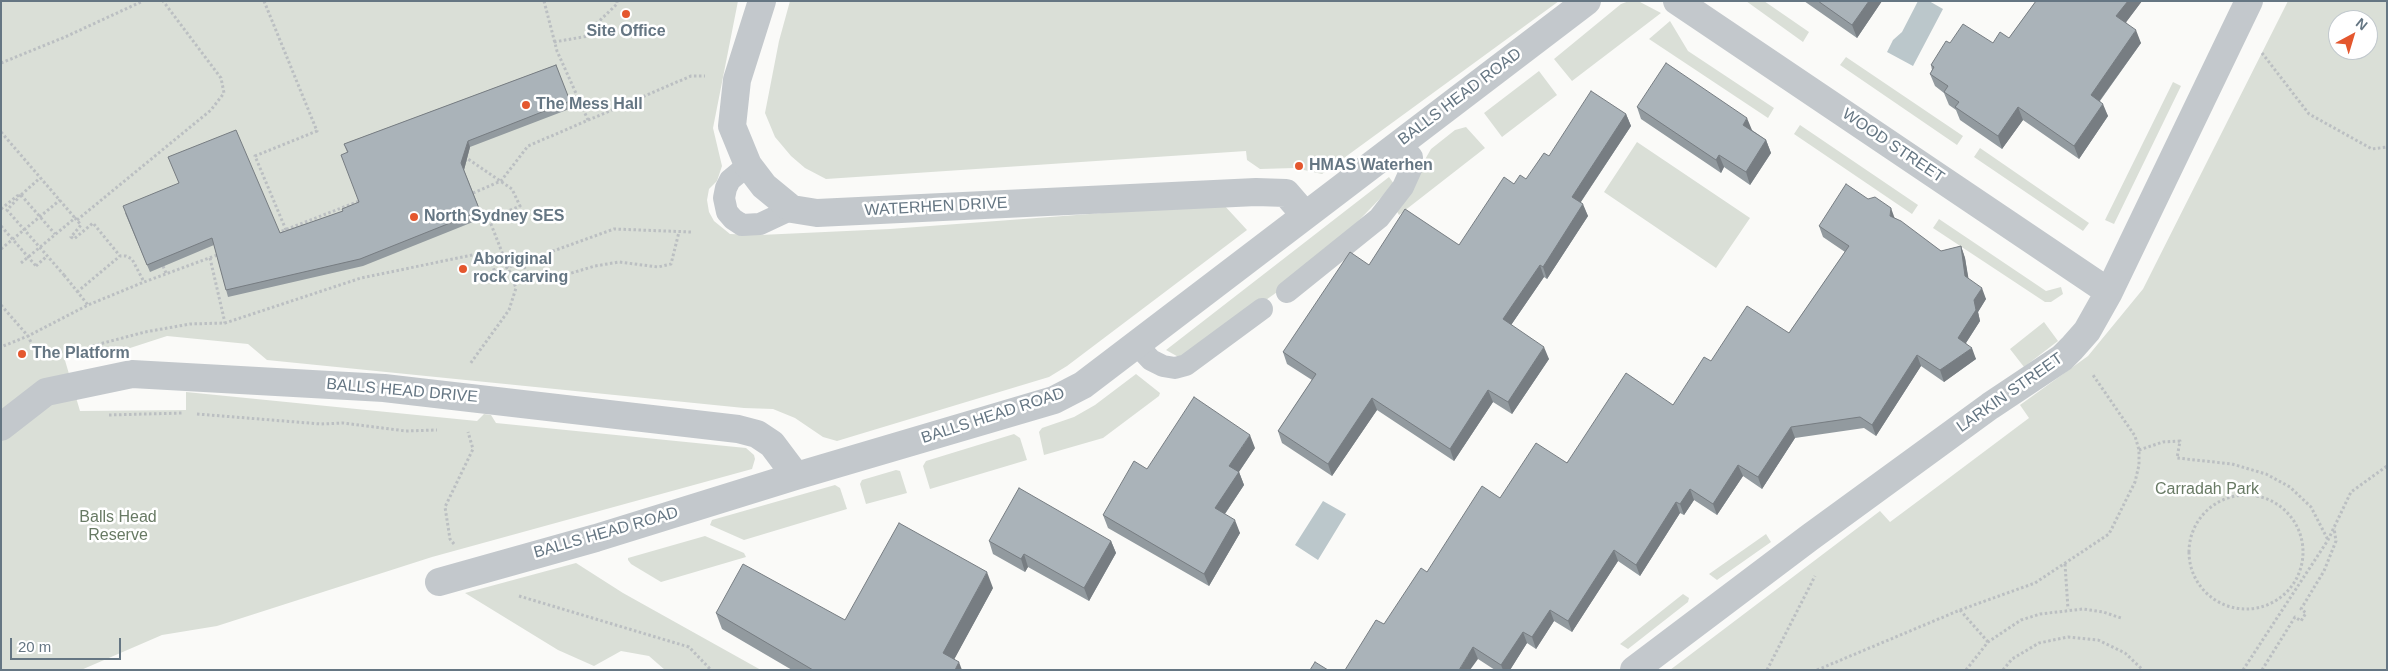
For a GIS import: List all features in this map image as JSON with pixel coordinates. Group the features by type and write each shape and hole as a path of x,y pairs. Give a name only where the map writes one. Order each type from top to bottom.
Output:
{"street":[{"path":"762,1 737,80 732,126 748,165 764,186 792,209"},
{"name":"BALLS HEAD ROAD","path":"439,582 596,538 796,476 1054,400 1083,385 1587,1"},
{"name":"WOOD STREET","path":"1677,1 2109,292"},
{"name":"LARKIN STREET","path":"1634,670 1857,502 1990,406 2062,358 2087,331 2109,292 2244,12"},
{"name":"WATERHEN DRIVE","path":"792,209 817,213 1256,192 1286,193 1305,214"},
{"name":"BALLS HEAD DRIVE","path":"1,427 46,392 132,374 384,388 738,429 757,434 772,444 796,476"}],"lane":[{"path":"1287,292 1379,218 1403,187 1412,167 1412,157 1400,143"},
{"path":"748,165 730,180 726,188 724,198 727,212 733,219 742,224 760,224 792,209"},
{"path":"1136,344 1151,360 1163,366 1175,368 1186,365 1262,310"}],"path":[{"path":"1,62 65,37 143,1"},
{"path":"21,263 211,110 224,93 221,78 163,1"},
{"path":"264,1 317,131 255,156 286,230"},
{"path":"544,1 554,42 588,120"},
{"path":"554,42 594,35 595,31 592,28 617,4 617,1"},
{"path":"2244,12 2309,114 2372,149 2387,147"},
{"path":"555,68 564,65"},
{"path":"473,193 501,181 528,146 588,120 691,76 717,76 737,80"},
{"path":"1,132 81,225 71,236 74,239 93,222 120,256"},
{"path":"459,163 468,159 501,181 512,189 520,206 489,220 516,288 509,310 472,360"},
{"path":"40,178 7,210 88,305"},
{"path":"262,193 269,190"},
{"path":"1,209 17,196 21,196"},
{"path":"21,196 55,234"},
{"path":"269,236 369,197"},
{"path":"2,247 60,200"},
{"path":"1,226 36,266 47,256"},
{"path":"87,347 144,332 190,324 225,323 361,278 487,252 495,272 614,229 691,232"},
{"path":"522,262 529,277 548,280 595,266 619,262 658,267 671,264 679,232"},
{"path":"1,347 28,336 88,305 166,273 227,251"},
{"path":"77,292 120,256 132,259 144,282"},
{"path":"210,258 225,323"},
{"path":"163,266 166,273"},
{"path":"1,305 28,336 37,355 78,349"},
{"path":"1817,670 1960,610 2035,583 2109,534 2125,506 2135,482 2139,465 2139,450 2135,436 2093,374"},
{"path":"101,415 188,412 322,424 343,423 406,431 440,430"},
{"path":"2139,450 2163,442 2180,441 2177,458 2232,464 2266,474 2290,487 2311,507 2328,540"},
{"path":"450,539 445,506 473,449"},
{"path":"2242,670 2297,583 2328,540 2334,524 2351,492 2387,466"},
{"path":"2254,495 2272,501 2287,512 2298,528 2303,546 2303,564 2297,583 2283,597 2266,606 2247,610 2228,607 2211,598 2198,584 2190,567 2188,547 2193,528 2203,513 2218,502 2235,496 2254,495"},
{"path":"2262,670 2295,617 2301,621 2306,613 2301,609 2324,571 2336,541 2334,524"},
{"path":"2065,564 2068,609"},
{"path":"1767,670 1819,568"},
{"path":"473,572 497,589 688,647 710,670"},
{"path":"1966,670 1988,642 2021,620 2040,614 2068,609 2103,612 2122,618"},
{"path":"1960,610 1988,642"},
{"path":"2003,670 2012,659 2039,643 2068,637 2098,640 2125,653 2144,670"}],"green space":[{"name":"Balls Head Reserve","path":"1,1 738,1 713,128 722,166 717,181 709,189 707,200 709,212 714,221 730,234 760,235 890,229 1223,204 1247,230 1067,366 1049,377 837,441 823,437 795,418 773,409 744,408 267,360 248,344 167,336 127,349 64,357 80,411 186,410 186,392 477,421 484,414 491,415 496,423 746,448 754,455 755,459 752,469 432,557 217,626 162,635 81,670 1,670"},
{"path":"790,1 1559,1 1322,174 1295,168 1260,169 1247,160 1246,151 826,179 805,168 791,156 775,137 765,113 779,41"},
{"path":"1629,1 1640,2 1661,13 1572,81 1554,59 1621,4"},
{"path":"1746,1 1764,1 1809,32 1803,42"},
{"name":"Carradah Park","path":"2288,1 2387,1 2387,670 1670,670 1880,511 1890,522 2029,418 2020,405 2088,356 2143,289"},
{"path":"1670,21 1688,51 1774,108 1768,118 1649,39"},
{"path":"1846,57 1963,136 1957,145 1840,65"},
{"path":"1539,71 1557,95 1502,137 1484,113"},
{"path":"2173,82 2181,86 2114,224 2105,220"},
{"path":"1800,125 1918,205 1912,214 1794,134"},
{"path":"1466,127 1485,148 1399,215 1396,210 1431,149 1455,130"},
{"path":"1637,142 1750,218 1716,268 1604,192"},
{"path":"1980,148 2089,223 2083,231 1974,157"},
{"path":"1389,177 1394,184 1317,264 1182,359 1166,350"},
{"path":"1939,219 2046,291 2061,287 2063,294 2051,302 2045,302 1933,228"},
{"path":"2044,322 2058,341 2024,367 2010,349"},
{"path":"1136,374 1160,393 1159,396 1103,438 1044,455 1039,432 1042,428 1074,417 1095,405"},
{"path":"1014,434 1020,438 1027,460 930,489 923,466 926,461"},
{"path":"896,470 900,471 907,493 866,504 860,484 862,480"},
{"path":"835,485 840,488 847,509 744,540 710,525 712,520"},
{"path":"1766,534 1771,542 1717,580 1709,574"},
{"path":"705,536 744,553 746,557 661,582 631,564 628,560 628,558"},
{"path":"576,563 623,593 761,670 665,670 649,656 621,651 594,666 558,650 465,593"},
{"path":"1683,594 1689,598 1688,602 1628,649 1620,644"}],"shaded area":[{"path":"1918,1 1929,1 1943,9 1913,66 1887,52 1893,40 1902,32"},
{"path":"1323,501 1346,514 1318,560 1295,545"}],"building":[{"path":"1818,1 1869,1 1852,25"},
{"path":"2036,1 2128,1 2116,16 2136,30 2091,95 2103,104 2074,146 2018,107 1998,136 1955,107 1959,102 1944,92 1948,86 1930,74 1934,67 1931,65 1946,41 1950,43 1963,24 1993,43 2000,32 2009,38"},
{"path":"1666,63 1747,118 1743,125 1766,140 1746,172 1719,155 1716,160 1637,107"},
{"path":"556,65 570,101 468,141 461,163 480,211 360,259 226,290 212,238 147,265 123,206 179,183 168,157 236,130 280,233 343,211 342,209 359,202 341,155 348,152 344,144"},
{"path":"1591,91 1626,114 1572,197 1583,204 1543,267 1540,265 1503,319 1544,347 1508,402 1488,390 1450,449 1372,398 1328,464 1278,431 1316,374 1283,352 1350,252 1369,265 1405,209 1459,245 1504,177 1514,184 1520,175 1526,179 1544,153 1549,156"},
{"path":"1846,184 1868,199 1875,197 1891,208 1890,216 1901,221 1941,251 1961,246 1965,276 1982,288 1974,300 1976,310 1958,338 1972,348 1940,370 1917,355 1872,425 1860,417 1791,427 1758,477 1738,465 1713,504 1690,489 1680,504 1676,502 1636,565 1614,550 1568,621 1550,610 1532,637 1523,632 1501,665 1473,647 1459,670 1345,670 1376,620 1384,624 1421,568 1427,572 1482,486 1500,498 1536,443 1567,463 1626,373 1673,405 1704,357 1711,361 1747,306 1789,333 1849,246 1819,226"},
{"path":"1194,397 1250,435 1229,466 1239,472 1215,508 1235,520 1204,574 1103,515 1134,461 1147,469"},
{"path":"1019,488 1111,541 1084,588 1024,554 1021,559 989,541"},
{"path":"899,523 987,572 943,653 959,662 955,670 813,670 716,613 743,564 845,620"},
{"path":"1315,662 1328,670 1310,670"}],"place":[{"name":"Site Office","path":"626,14"},
{"name":"The Mess Hall","path":"526,105"},
{"name":"HMAS Waterhen","path":"1299,166"},
{"name":"North Sydney SES","path":"414,217"},
{"name":"Aboriginal rock carving","path":"463,269"},
{"name":"The Platform","path":"22,354"}]}
